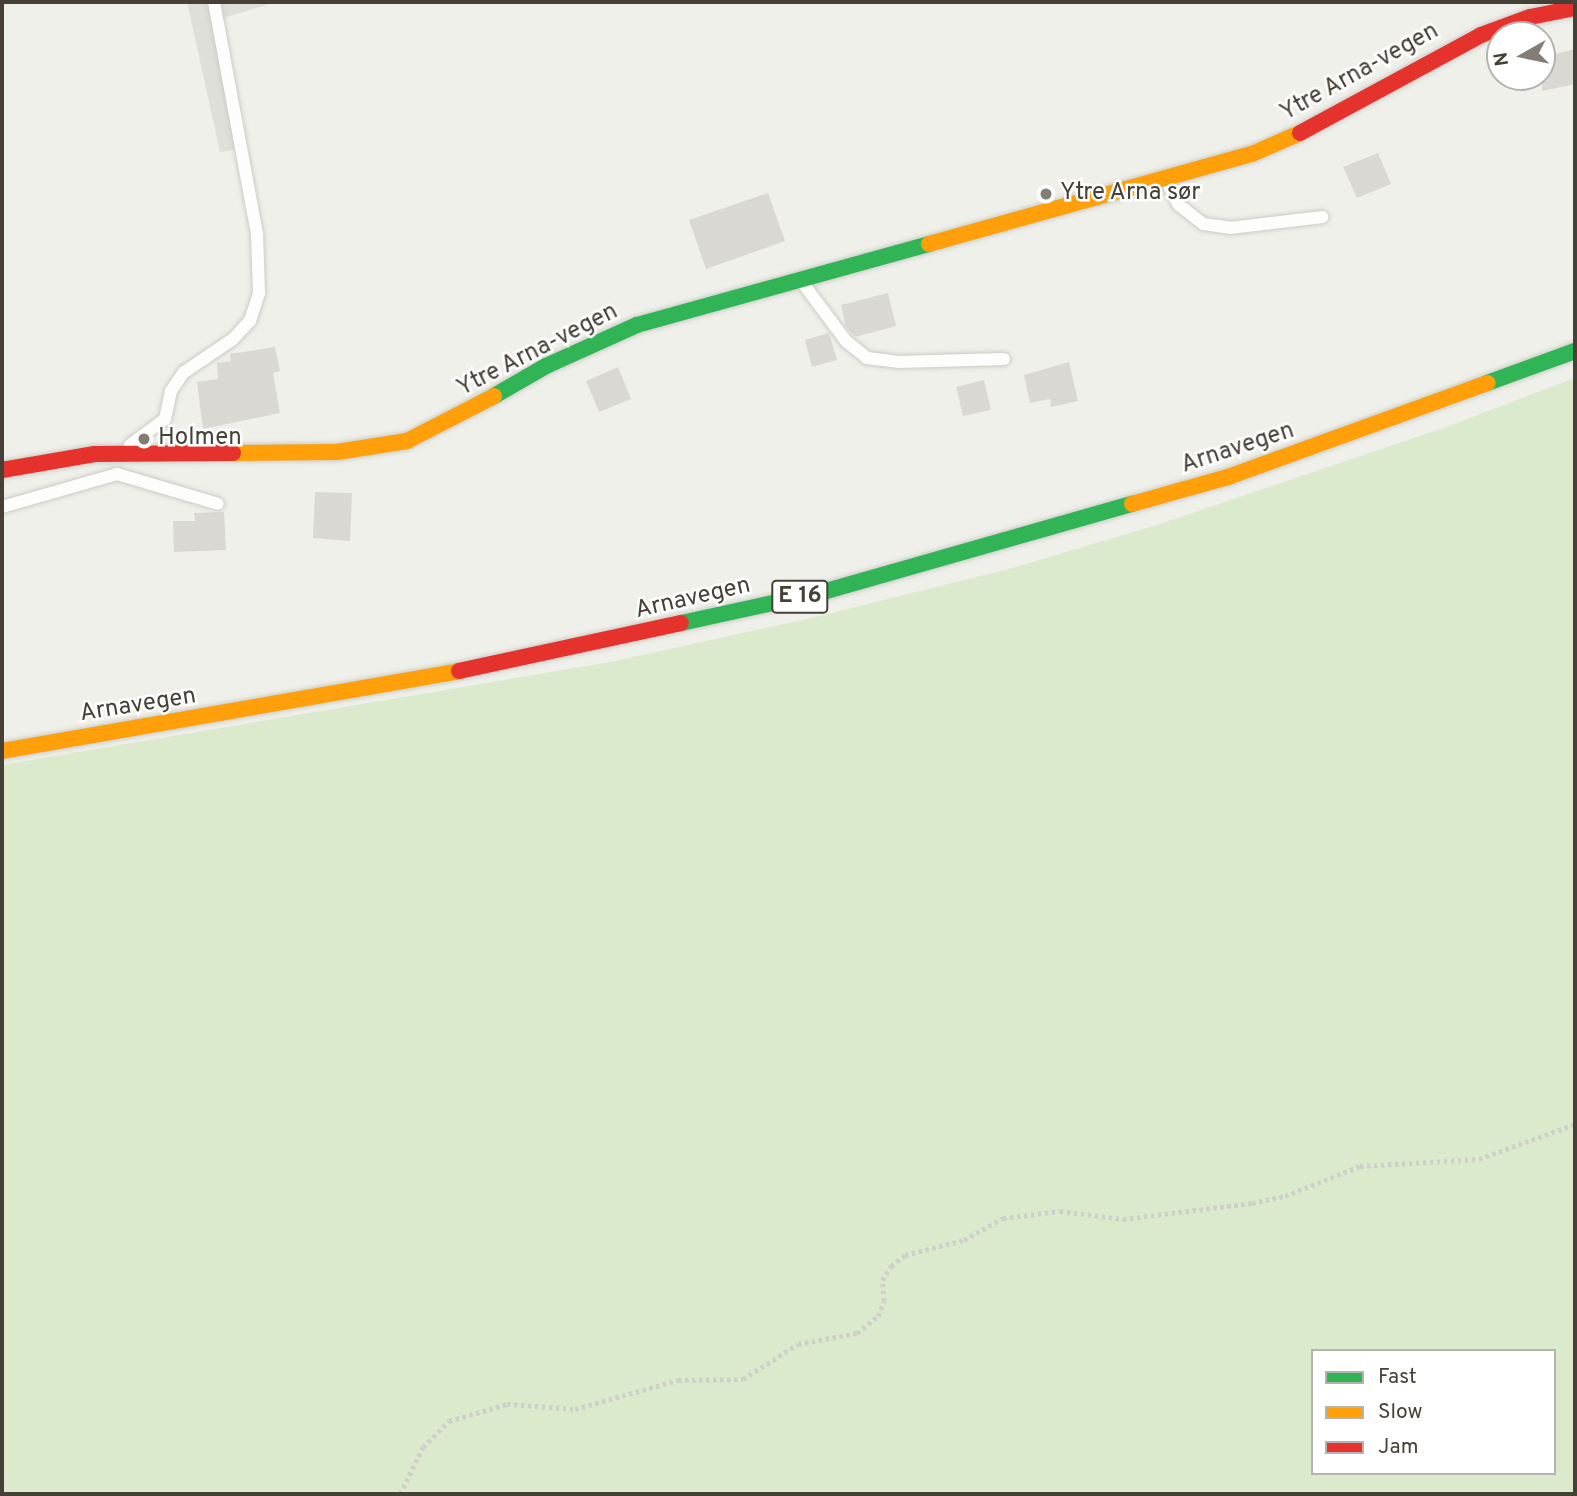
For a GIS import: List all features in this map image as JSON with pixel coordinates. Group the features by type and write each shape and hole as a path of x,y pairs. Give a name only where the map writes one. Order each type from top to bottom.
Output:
{"main road":[{"name":"Ytre Arna-vegen","path":"2,470 123,453 337,452 408,441 606,338 669,314 1166,179 1300,134 1481,35 1530,17 1575,8"},
{"name":"Arnavegen","path":"2,751 527,659 818,593 1010,542 1228,477 1575,351"}],"lane":[{"path":"123,453 133,440 165,419 171,391 183,373 233,339 250,321 259,293 257,234 214,2"},
{"path":"1166,179 1179,205 1203,224 1230,228 1322,218"},
{"path":"800,278 846,341 867,358 898,362 1004,359"},
{"path":"2,507 117,474 218,504"}],"path":[{"path":"400,1494 423,1447 449,1421 507,1404 575,1409 678,1380 743,1379 798,1344 858,1333 878,1316 884,1301 882,1280 891,1266 905,1255 964,1240 1003,1218 1060,1211 1123,1219 1252,1203 1285,1196 1360,1166 1479,1159 1575,1124"}],"green space":[{"path":"1575,378 1575,1494 2,1494 2,765 610,662 815,617 1013,568 1160,524 1446,427"}],"shaded area":[{"path":"187,2 276,2 213,21 239,149 220,152"}],"building":[{"path":"1575,49 1575,84 1556,88 1556,54"},
{"path":"1378,153 1391,184 1357,198 1343,167"},
{"path":"768,193 785,241 706,269 689,220"},
{"path":"888,293 896,326 855,337 846,327 841,305"},
{"path":"829,333 837,360 812,367 805,340"},
{"path":"275,347 280,371 273,373 280,413 203,429 197,382 218,379 217,363 231,361 230,354"},
{"path":"1069,362 1078,401 1051,407 1050,399 1030,403 1024,375"},
{"path":"618,367 631,399 599,412 586,381"},
{"path":"984,380 991,410 963,416 956,387"},
{"path":"315,492 352,493 350,541 313,538"},
{"path":"224,512 226,550 174,552 173,521 195,521 194,513"}],"traffic: fast":[{"path":"494,396 546,366 637,325 929,244"},
{"path":"1487,383 1575,351"},
{"path":"681,623 819,593 1132,504"}],"traffic: slow":[{"path":"929,244 1252,154 1300,133"},
{"path":"1132,504 1228,477 1487,383"},
{"path":"233,453 337,452 407,441 494,396"},
{"path":"2,751 459,671"}],"traffic: jam":[{"path":"1300,133 1481,35 1530,17 1575,8"},
{"path":"2,470 95,454 233,453"},
{"path":"459,671 681,623"}],"place":[{"name":"Ytre Arna sør","path":"1046,194"},
{"name":"Holmen","path":"144,439"}]}
